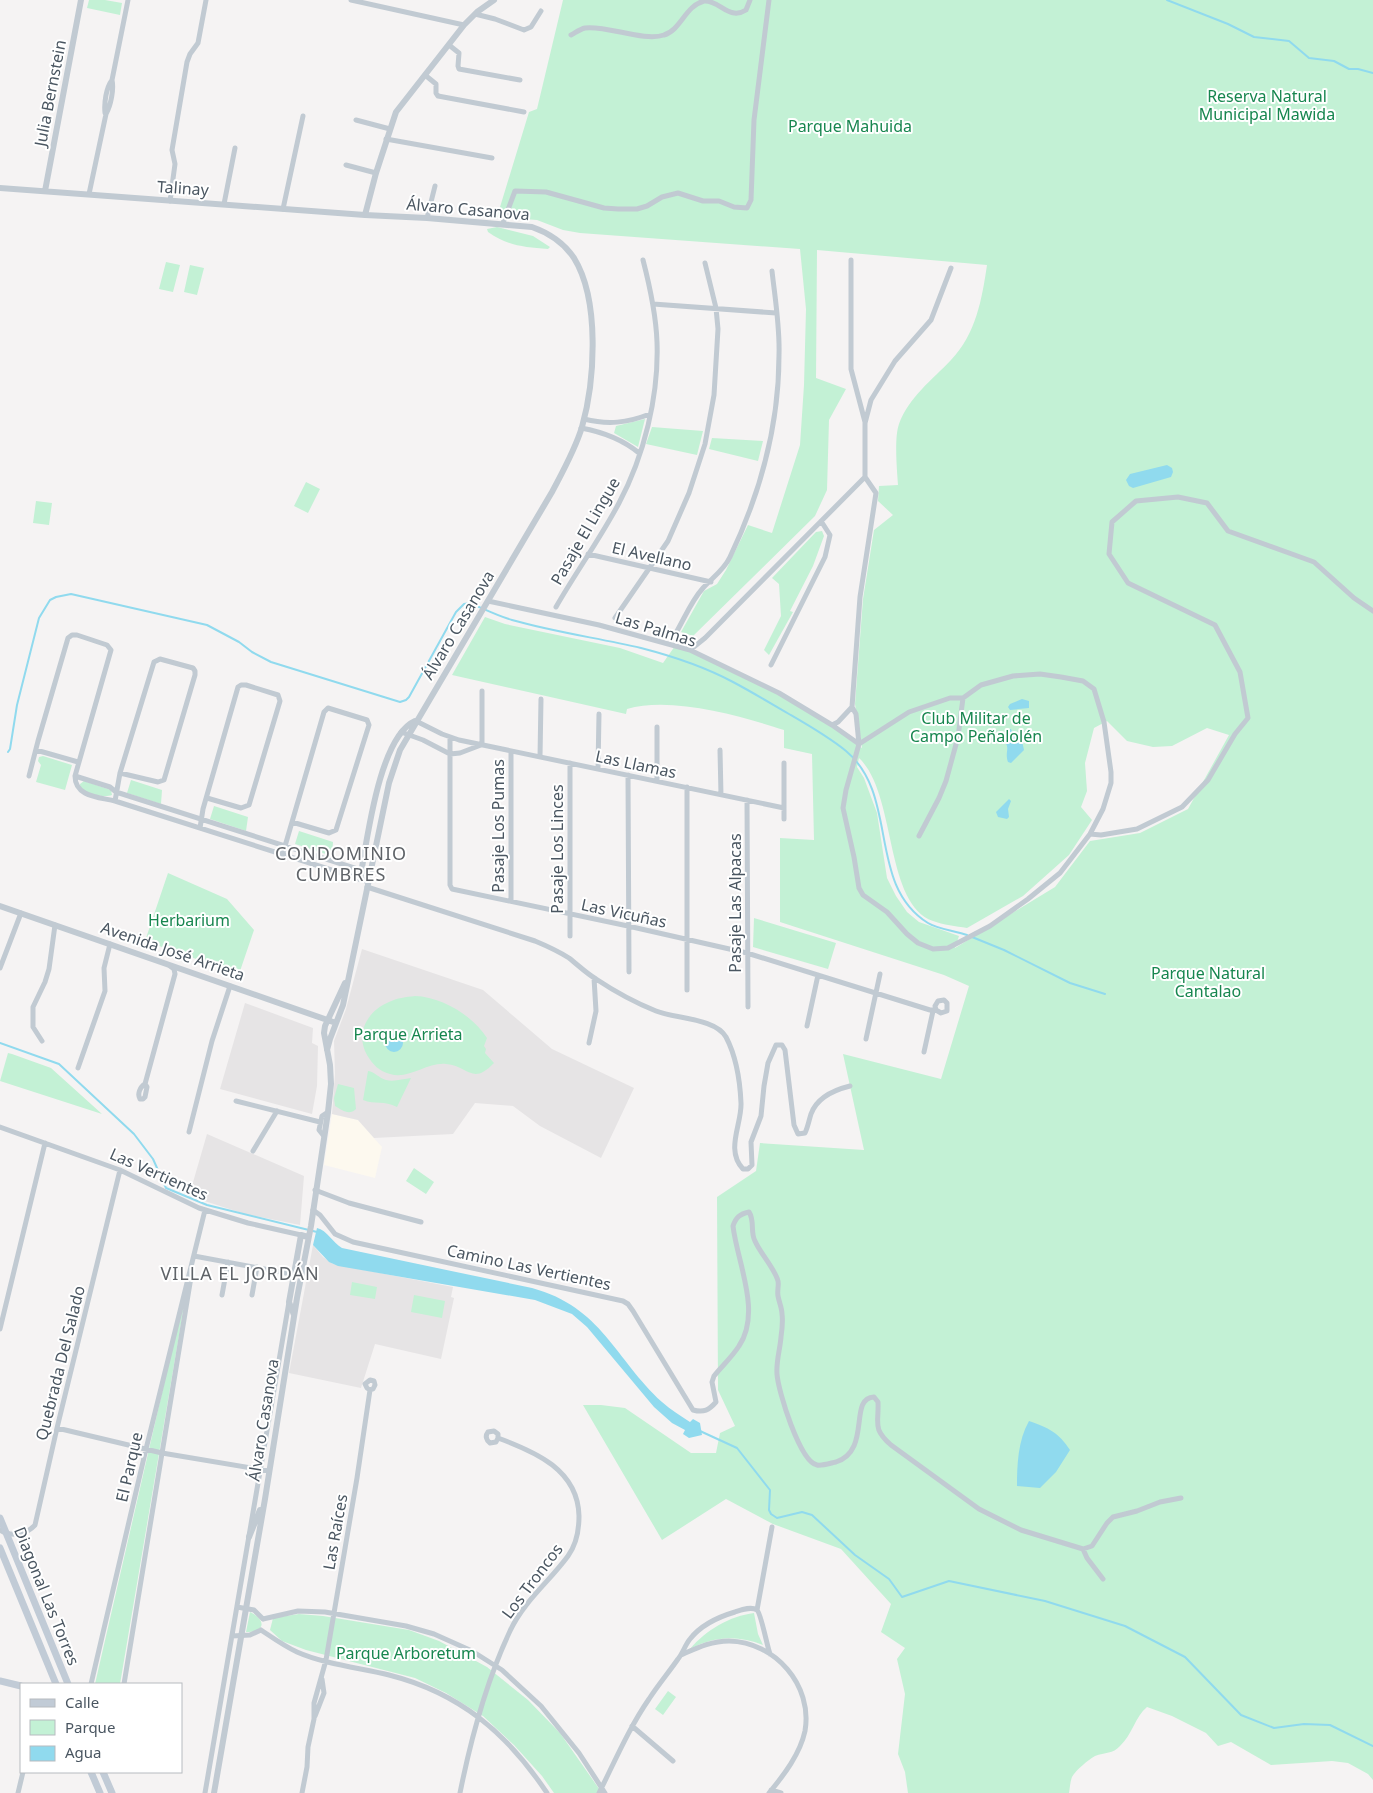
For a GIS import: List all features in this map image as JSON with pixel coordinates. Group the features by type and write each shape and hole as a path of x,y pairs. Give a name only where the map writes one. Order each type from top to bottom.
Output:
{"main road":[{"name":"Diagonal Las Torres","path":"0,1518 68,1683"},
{"name":"Diagonal Las Torres","path":"0,1548 56,1683"},
{"path":"0,1681 20,1686"},
{"path":"91,1773 100,1793"},
{"path":"105,1773 112,1793"}],"street":[{"name":"Julia Bernstein","path":"45,191 81,0"},
{"path":"89,194 106,114 109,108 126,0"},
{"path":"170,201 175,164 172,150 187,62 198,43 206,0"},
{"path":"351,0 464,24"},
{"path":"365,214 386,139 396,112 464,24 494,0"},
{"path":"571,35 583,28 664,36 678,25 686,13 704,1 714,2 730,13 738,14 746,10 750,0"},
{"path":"503,224 515,191 546,192 590,205 618,209 637,209 647,206 662,197 678,193 703,201 718,201 734,207 747,208 751,200 754,120 768,0"},
{"path":"475,14 524,30 531,27 540,11"},
{"path":"449,44 459,54 459,69 520,80"},
{"path":"425,75 436,84 438,96 524,112"},
{"path":"283,209 303,116"},
{"path":"356,120 390,129"},
{"path":"386,139 492,158"},
{"path":"224,204 235,148"},
{"path":"346,166 376,172"},
{"path":"427,218 435,186"},
{"name":"Talinay","path":"0,188 365,214"},
{"name":"Álvaro Casanova","path":"327,1050 343,1005 389,783 400,750 567,464 584,419 592,370 590,309 580,270 565,248 551,236 532,227 365,214"},
{"name":"Pasaje El Lingue","path":"556,607 605,529 620,501 639,453 650,414 657,343 653,304 643,260"},
{"path":"851,260 851,370 865,423"},
{"path":"615,618 668,541 683,510 705,444 716,378 718,329 716,308 705,262"},
{"path":"859,744 909,712 950,698 963,698 981,685 1014,676 1040,674 1083,681 1094,689 1104,722 1111,772 1109,793 1090,834 1060,873 1028,899 980,931 948,948 933,949 918,943 887,912 863,895 859,888 843,808 859,744 856,714 852,706 860,597 876,493 865,477 865,423 871,400 895,361 931,320 951,268"},
{"path":"677,631 703,588 711,582 729,559 755,495 767,452 776,402 779,369 772,271"},
{"path":"653,304 776,313"},
{"path":"584,419 613,423 626,422 650,414"},
{"path":"581,428 599,431 619,439 639,453"},
{"path":"690,650 705,638 865,477"},
{"path":"1090,834 1101,835 1137,829 1182,807 1208,780 1235,734 1248,718 1240,672 1215,625 1128,583 1109,554 1112,522 1136,501 1178,497 1207,503 1228,531 1314,562 1354,598 1373,611"},
{"path":"771,666 826,557 830,535 821,521"},
{"name":"El Avellano","path":"588,554 711,582"},
{"name":"Las Palmas","path":"487,603 599,625 690,650 779,693 832,725 859,744"},
{"path":"29,776 68,638 72,635 77,635 107,645 111,650 75,776 76,786 84,794 115,801 282,853 535,941 565,956 594,978 650,1009 712,1025 724,1035 732,1050 738,1070 742,1105 735,1149 743,1169 748,1169 752,1164 751,1142 762,1116 768,1063 776,1045 782,1045 785,1050 794,1125 798,1134 805,1133 811,1113 819,1101 831,1093 850,1086"},
{"path":"115,801 120,773 154,662 160,659 192,668 195,671 195,675 164,780 158,782 120,773"},
{"path":"200,828 200,820 238,688 241,685 246,685 278,695 280,701 249,805 242,808 207,798"},
{"path":"401,732 450,754 482,744 482,691"},
{"path":"919,836 946,781 950,760 958,737 963,698"},
{"path":"540,757 541,699"},
{"path":"832,725 842,718 852,706"},
{"path":"282,853 324,712 328,708 368,720 369,725 336,830 329,833 292,822"},
{"path":"598,769 599,714"},
{"name":"Álvaro Casanova","path":"360,879 380,781 391,748 401,732 416,721"},
{"name":"Las Llamas","path":"416,721 450,737 784,808"},
{"path":"657,727 657,781"},
{"name":"Las Vicuñas","path":"450,737 450,887 453,889 511,900 570,915 747,953 935,1010 924,1052"},
{"path":"36,750 78,762"},
{"path":"720,750 721,794"},
{"name":"Pasaje Los Pumas","path":"511,751 511,900"},
{"name":"Pasaje Los Linces","path":"570,763 570,936"},
{"path":"784,763 784,819"},
{"path":"628,775 629,972"},
{"path":"75,776 200,820 370,873"},
{"path":"687,787 687,990"},
{"name":"Pasaje Las Alpacas","path":"748,800 748,1007"},
{"name":"Avenida José Arrieta","path":"0,906 336,1023"},
{"path":"0,968 20,913"},
{"path":"42,1041 33,1027 33,1006 49,969 55,925"},
{"path":"78,1068 105,992 104,968 110,944"},
{"path":"145,1084 175,974 174,969 169,964"},
{"path":"175,974 179,971 187,970"},
{"name":"Álvaro Casanova","path":"205,1793 289,1302 310,1232 331,1084 330,1065 324,1033 327,1020 350,973"},
{"path":"866,1040 880,974"},
{"path":"807,1026 818,975"},
{"path":"589,1043 596,1011 594,978"},
{"path":"189,1132 212,1041 230,986"},
{"path":"236,1101 320,1122"},
{"path":"253,1151 277,1111"},
{"path":"324,1135 319,1130 320,1122 322,1116 328,1112"},
{"name":"Las Vertientes","path":"0,1127 120,1170 205,1210 301,1235 310,1232"},
{"path":"0,1329 46,1143"},
{"name":"Quebrada Del Salado","path":"7,1534 26,1532 35,1525 120,1170"},
{"path":"315,1190 348,1203 421,1222"},
{"name":"El Parque","path":"124,1683 194,1256 205,1210"},
{"name":"Camino Las Vertientes","path":"313,1210 320,1215 335,1234 353,1242 623,1301 628,1304 693,1410 701,1412 711,1409 716,1402 712,1382 714,1376 740,1345 749,1319 747,1294 733,1226 735,1219 749,1212 753,1222 754,1240 778,1280 778,1295 782,1314 777,1375 797,1443 810,1462 818,1465 832,1463 844,1459 852,1452 858,1434 861,1409 865,1400 869,1397 874,1397 878,1402 877,1428 880,1435 901,1453 979,1509 1021,1530 1083,1549"},
{"name":"Álvaro Casanova","path":"214,1793 265,1499 294,1316 301,1235"},
{"path":"194,1256 298,1275"},
{"name":"El Parque","path":"91,1683 146,1449 194,1256"},
{"path":"222,1295 228,1262"},
{"path":"252,1294 257,1267"},
{"path":"289,1302 294,1316"},
{"name":"Las Raíces","path":"302,1793 314,1719 324,1693 322,1679 357,1478 370,1390"},
{"path":"57,1428 146,1449 269,1471"},
{"name":"Los Troncos","path":"460,1793 469,1749 479,1716 495,1666 510,1630 526,1604 571,1550 577,1535 579,1520 576,1497 570,1483 561,1472 544,1458 498,1438"},
{"path":"1103,1579 1087,1558 1083,1549 1092,1546 1107,1522 1113,1517 1137,1511 1160,1502 1181,1498"},
{"path":"249,1537 265,1499"},
{"path":"770,1654 757,1610 772,1527"},
{"path":"0,1530 7,1534"},
{"path":"237,1607 258,1612 263,1619 261,1630"},
{"path":"601,1790 632,1726 648,1699 681,1655 689,1640 713,1620 740,1610 752,1608 757,1610"},
{"path":"263,1619 298,1610 334,1613 420,1630 460,1645 502,1670 528,1693 554,1720 580,1753 601,1790 605,1793"},
{"path":"232,1636 250,1635 261,1630"},
{"path":"261,1630 297,1652 413,1682 448,1697 479,1716 517,1754 547,1793"},
{"path":"681,1655 704,1645 729,1641 753,1646 770,1654 788,1670 798,1684 804,1699 806,1716 798,1752 770,1792 781,1793"},
{"path":"632,1726 673,1761"},
{"path":"18,1793 23,1773"}],"shaded area":[{"path":"362,949 483,990 552,1049 634,1088 601,1158 540,1126 513,1106 475,1103 453,1134 374,1138 358,1120 332,1114 335,1074 334,1041 346,1009"},
{"path":"245,1003 313,1028 312,1043 318,1046 317,1086 312,1114 220,1089"},
{"path":"332,1114 358,1120 382,1147 375,1178 324,1165"},
{"path":"207,1134 304,1176 300,1225 245,1214 189,1196"},
{"path":"313,1245 323,1257 333,1264 453,1287 451,1297 454,1298 441,1359 375,1344 361,1388 289,1373"}],"green space":[{"path":"89,0 122,3 120,15 87,8"},
{"path":"563,0 1373,0 1373,1780 1368,1774 1348,1763 1332,1761 1271,1765 1231,1742 1218,1746 1206,1733 1172,1716 1147,1707 1139,1716 1128,1737 1117,1749 1095,1756 1076,1771 1071,1779 1069,1793 908,1793 905,1772 898,1754 905,1694 897,1659 905,1648 881,1632 891,1604 841,1549 773,1524 726,1499 662,1540 583,1405 625,1408 691,1453 716,1453 720,1433 735,1426 718,1390 717,1197 756,1171 760,1143 864,1150 843,1054 941,1079 969,986 944,975 780,922 780,838 814,840 812,754 784,748 784,730 748,719 685,706 645,706 627,709 626,714 452,675 485,617 505,624 620,648 663,663 675,646 734,671 791,701 827,723 862,748 855,704 863,599 874,530 893,515 878,501 879,486 898,485 897,430 903,414 915,397 960,350 976,316 983,291 987,265 817,250 816,378 846,389 829,420 827,490 815,516 693,636 681,632 704,591 717,584 726,570 748,525 772,533 800,445 806,309 800,249 580,233 563,230 537,220 497,217 529,112 537,109","holes":["1107,721 1127,741 1153,747 1172,746 1207,728 1229,735 1188,809 1140,833 1090,841 1055,887 955,948 959,936 919,922 907,912 887,878 877,813 864,778 857,767 859,758 871,775 880,796 898,871 906,893 917,911 933,921 967,928 1023,896 1069,855 1092,820 1081,807 1087,791 1085,763 1094,728"]},
{"path":"497,227 533,236 550,247 548,249 509,243 488,232 487,229"},
{"path":"166,262 180,265 173,292 159,289"},
{"path":"190,265 204,268 197,295 184,292"},
{"path":"645,419 638,447 614,433 616,426"},
{"path":"652,427 703,431 697,455 646,444"},
{"path":"712,438 763,441 758,461 709,449"},
{"path":"306,482 320,489 308,513 294,506"},
{"path":"36,501 52,503 49,525 33,523"},
{"path":"822,531 824,536 813,566 790,611 793,612 769,655 764,650 781,616 779,584 772,578 816,532"},
{"path":"43,756 72,765 65,790 36,782 41,765 38,761 39,757"},
{"path":"131,780 162,790 161,804 127,793"},
{"path":"84,781 111,790 112,795 100,796 83,791 80,789 80,784"},
{"path":"214,806 248,817 246,831 210,819"},
{"path":"299,831 333,842 332,856 295,844"},
{"name":"Herbarium","path":"168,873 227,899 254,930 239,974 145,941"},
{"path":"754,918 836,943 828,969 753,947"},
{"name":"Parque Arrieta","path":"415,996 436,1000 465,1015 487,1038 484,1046 486,1049 485,1053 494,1063 487,1070 475,1074 454,1065 446,1064 439,1064 404,1075 386,1073 377,1067 369,1059 364,1047 362,1039 365,1024 369,1017 381,1006 405,997"},
{"path":"8,1053 51,1068 102,1114 0,1081"},
{"path":"368,1071 389,1081 411,1078 397,1107 363,1100"},
{"path":"338,1084 354,1088 356,1109 353,1111 346,1112 335,1106 334,1098"},
{"path":"414,1168 434,1182 426,1194 406,1181"},
{"path":"188,1282 120,1683 95,1683"},
{"path":"352,1282 377,1287 375,1299 350,1295"},
{"path":"414,1295 445,1301 442,1318 411,1312"},
{"path":"250,1612 259,1618 262,1625 257,1630 246,1632"},
{"path":"754,1613 758,1634 763,1645 735,1638 726,1638 708,1641 690,1649 703,1636 719,1625 736,1617"},
{"name":"Parque Arboretum","path":"299,1614 409,1630 439,1641 487,1667 528,1700 560,1733 602,1793 554,1793 542,1776 514,1745 483,1716 446,1693 415,1678 306,1650 282,1641 270,1630 273,1618"},
{"path":"668,1691 676,1697 663,1715 655,1709"}],"water":[{"path":"1167,465 1172,468 1171,477 1133,488 1129,486 1126,480 1130,474"},
{"path":"1022,699 1029,701 1029,708 1010,710 1008,707 1010,704"},
{"path":"1011,729 1015,738 1022,741 1024,750 1011,763 1008,762 1007,758 1007,745 1002,740 1006,730"},
{"path":"1009,799 1011,801 1008,809 1009,817 1007,819 998,817 996,812"},
{"path":"394,1034 400,1037 403,1043 400,1049 394,1052 388,1049 385,1043 388,1037"},
{"path":"317,1228 324,1231 342,1248 532,1288 556,1297 592,1321 646,1386 662,1402 690,1422 693,1419 700,1423 702,1435 689,1438 683,1434 685,1430 672,1423 654,1407 587,1327 572,1314 535,1300 338,1266 329,1262 313,1245"},
{"path":"1029,1421 1052,1431 1070,1450 1056,1472 1040,1488 1017,1486 1020,1444"}],"waterway":[{"path":"1167,0 1228,24 1254,37 1289,41 1309,58 1334,61 1349,69 1373,73"},
{"path":"8,752 17,705 39,618 50,600 56,597 71,594 207,625 271,662 400,702 409,697 456,612 464,604 470,603 512,620 641,648 688,662 740,686 826,736 846,751 862,770 873,791 889,863 897,886 909,906 928,923 967,935"},
{"path":"972,937 1004,950 1070,983 1105,994"},
{"path":"0,1043 59,1064 134,1134 153,1159 166,1188 207,1205 317,1232"},
{"path":"700,1431 737,1448 770,1490 769,1510 771,1514 777,1518 802,1512 812,1515 855,1555 889,1579 902,1597 949,1581 1045,1601 1125,1626 1185,1657 1241,1715 1274,1728 1304,1724 1330,1725 1373,1746"}],"district":[{"name":"CONDOMINIO CUMBRES","path":"341,863"},
{"name":"VILLA EL JORDÁN","path":"240,1273"}],"park label":[{"name":"Reserva Natural Municipal Mawida","path":"1267,105"},
{"name":"Parque Mahuida","path":"850,126"},
{"name":"Club Militar de Campo Peñalolén","path":"976,727"},
{"name":"Parque Natural Cantalao","path":"1208,982"}]}
